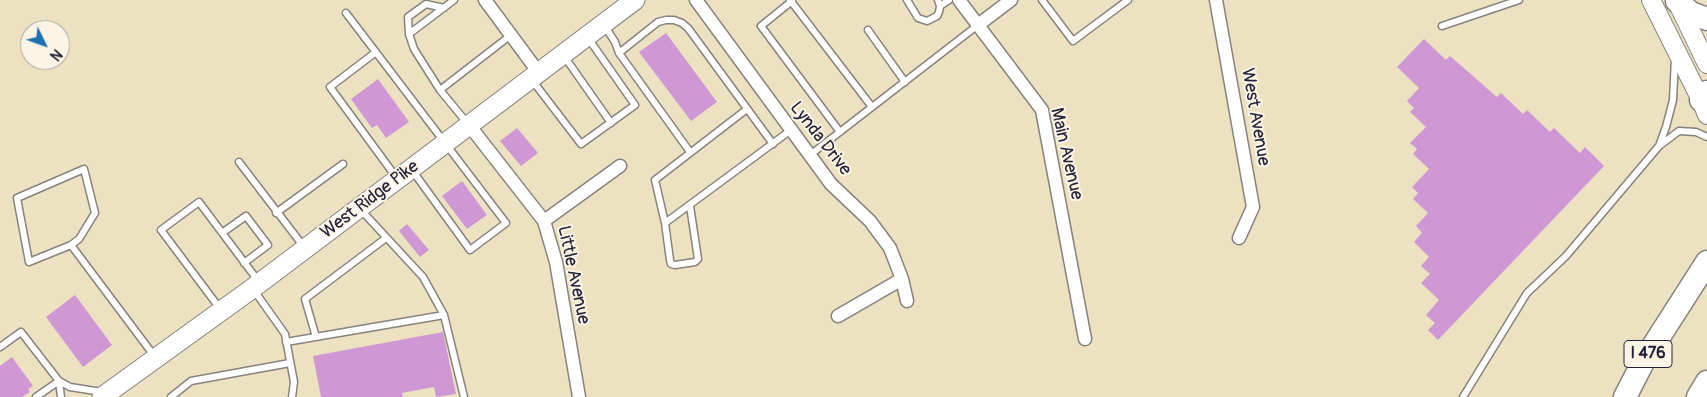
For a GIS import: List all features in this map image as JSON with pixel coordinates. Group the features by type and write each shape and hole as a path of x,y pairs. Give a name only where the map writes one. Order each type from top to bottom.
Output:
{"highway":[{"path":"1677,0 1691,13 1707,19"},
{"name":"I 476","path":"1625,397 1643,362 1707,262"},
{"path":"1698,397 1707,382"}],"main road":[{"name":"West Ridge Pike","path":"105,395 405,174 635,0"},
{"path":"1651,0 1705,102"},
{"path":"1677,0 1707,64"}],"street":[{"path":"485,0 511,35 535,76"},
{"name":"Lynda Drive","path":"696,0 831,184 870,221 890,248 902,279 907,301"},
{"name":"Main Avenue","path":"959,0 1042,110 1085,339"},
{"path":"978,25 1011,0"},
{"name":"West Avenue","path":"1216,0 1253,207 1239,238"},
{"name":"Little Avenue","path":"468,125 544,221 556,262 580,397"},
{"path":"544,221 620,166"},
{"path":"838,316 902,279"}],"lane":[{"path":"409,34 454,0"},
{"path":"907,0 918,18 927,21 937,16 939,3 948,0"},
{"path":"913,9 915,0"},
{"path":"1045,1 1072,41 1128,0"},
{"path":"1442,26 1519,0"},
{"path":"840,132 761,26 791,1 872,107"},
{"path":"444,8 426,4 408,17 409,34 414,49 440,90 468,125"},
{"path":"346,12 506,223 470,250 330,87 376,52"},
{"path":"619,53 658,22 674,20 682,23 688,28 773,144"},
{"path":"603,24 615,42 619,53 690,152"},
{"path":"810,155 978,25"},
{"path":"868,30 904,82"},
{"path":"440,90 511,35"},
{"path":"535,76 581,144 635,105 587,37"},
{"path":"1659,146 1673,100 1676,50"},
{"path":"563,54 611,122"},
{"path":"690,206 698,259 695,262 675,265 672,264 665,224 654,180 747,109"},
{"path":"665,224 791,130"},
{"path":"1464,397 1528,293 1566,256 1659,146 1679,131 1696,132 1707,136"},
{"path":"239,162 276,213 305,248"},
{"path":"276,213 343,164"},
{"path":"84,169 95,213 79,239 71,245 29,262 17,198 84,169"},
{"path":"221,311 161,230 199,202 244,263 285,334 294,382 292,397"},
{"path":"358,208 423,277 444,315 464,397"},
{"path":"222,233 246,216 268,245 244,263"},
{"path":"316,337 305,299 386,238"},
{"path":"71,245 156,358"},
{"path":"286,342 444,315"},
{"path":"0,347 21,332 58,381 70,387 105,395"},
{"path":"171,397 191,381 290,363"},
{"path":"36,397 58,381"},
{"path":"58,381 61,397"}],"building":[{"path":"666,33 717,102 691,121 639,52"},
{"path":"1424,39 1446,60 1450,56 1497,97 1501,93 1523,114 1527,110 1550,132 1554,128 1580,153 1585,147 1604,166 1438,340 1428,330 1435,323 1426,315 1439,300 1421,283 1430,274 1421,266 1429,257 1414,242 1422,233 1416,226 1428,213 1413,199 1418,193 1412,187 1429,169 1413,154 1417,149 1410,143 1426,127 1410,112 1414,108 1407,101 1419,88 1397,67"},
{"path":"378,79 409,122 386,138 377,125 372,128 351,99"},
{"path":"517,128 538,153 521,166 500,141"},
{"path":"462,181 487,215 467,229 442,196"},
{"path":"407,224 429,250 420,257 399,231"},
{"path":"75,295 112,345 83,367 46,317"},
{"path":"443,332 456,394 436,397 434,387 402,393 403,397 321,397 313,356"},
{"path":"12,357 33,386 28,389 30,392 22,397 0,397 0,366"}]}
